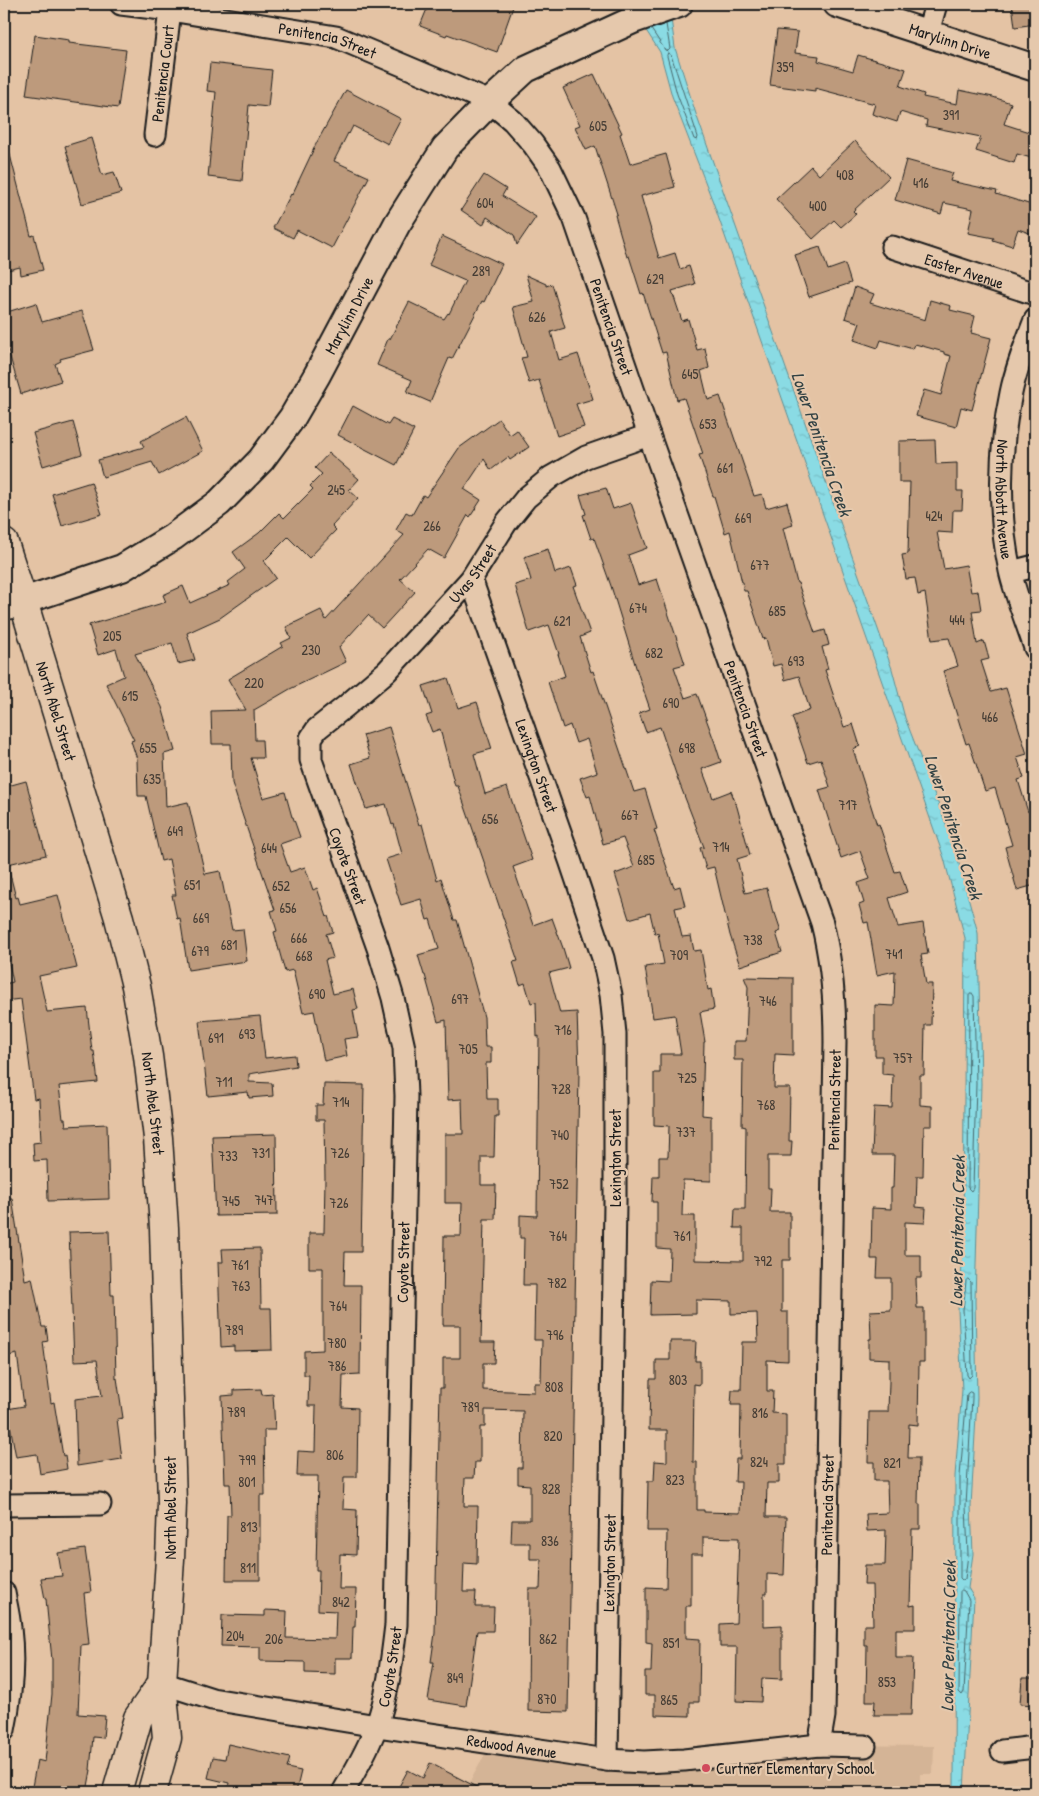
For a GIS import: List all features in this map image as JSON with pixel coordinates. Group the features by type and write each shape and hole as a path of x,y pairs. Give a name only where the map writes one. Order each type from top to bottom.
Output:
{"main road":[{"name":"North Abel Street","path":"4,543 13,604 120,918 136,986 148,1056 158,1138 164,1228 172,1503 170,1568 162,1683 167,1738 152,1792"},
{"path":"117,1792 138,1718 162,1683"}],"street":[{"name":"Penitencia Street","path":"121,4 170,10 336,37 490,102 513,120 533,144 550,168 574,218 648,435 819,914 830,956 834,991 835,1052 824,1716 819,1745"},
{"name":"Marylinn Drive","path":"13,604 122,568 173,537 219,503 261,460 292,418 398,224 445,148 490,102 526,69 633,20 676,4"},
{"name":"Marylinn Drive","path":"837,4 1035,68"},
{"path":"928,32 936,4"},
{"name":"Penitencia Court","path":"155,135 170,10"},
{"name":"Easter Avenue","path":"892,247 1035,294"},
{"name":"North Abbott Avenue","path":"1035,320 1011,392 1004,449 1002,506 1010,572 1035,648"},
{"name":"Uvas Street","path":"311,738 317,728 387,671 471,578 506,523 526,498 545,482 586,458 648,435"},
{"path":"1010,572 1035,566"},
{"name":"Lexington Street","path":"471,578 603,958 612,1005 615,1034 615,1202 606,1760"},
{"name":"Coyote Street","path":"311,738 310,760 378,948 393,998 404,1048 406,1096 396,1625 388,1682 377,1726 366,1751 343,1792"},
{"path":"4,1505 100,1504"},
{"path":"4,1593 10,1629 11,1673 4,1730"},
{"name":"Redwood Avenue","path":"162,1683 212,1699 606,1760 644,1762 684,1760 819,1745 865,1746"},
{"path":"1002,1752 1035,1747"}],"shaded area":[{"name":"Curtner Elementary School","path":"491,1744 606,1760 819,1745 934,1746 933,1774 920,1774 920,1792 464,1792"}],"water":[{"path":"629,4 669,4 675,48 696,114 892,669 905,718 953,842 978,933 981,1084 975,1301 977,1398 971,1506 973,1554 968,1588 974,1598 964,1792 954,1792 955,1476 962,1390 958,1310 963,1254 965,938 944,858 713,202 672,96 660,52"}],"building":[{"path":"429,4 514,4 497,52 420,26"},
{"path":"1012,4 1035,4 1035,24 1015,27"},
{"path":"777,30 798,32 795,53 819,56 818,61 853,71 858,55 906,69 900,86 924,94 923,97 957,104 959,90 1011,103 1004,124 1035,134 1035,159 1017,154 1014,163 976,151 981,137 926,126 927,120 900,112 897,122 872,114 875,104 815,88 815,91 770,85"},
{"path":"35,35 69,40 69,43 126,50 118,108 26,95"},
{"path":"210,63 272,70 268,107 249,105 242,181 208,177 216,92 207,91"},
{"path":"594,74 622,133 620,134 630,164 666,154 675,187 641,196 659,258 675,253 680,269 689,266 695,284 672,291 682,321 688,319 697,350 705,348 709,368 701,371 708,400 720,396 754,496 762,494 766,508 787,502 793,525 783,528 797,583 815,633 825,630 829,645 822,647 828,669 825,670 844,727 853,724 860,746 853,749 877,825 879,824 895,872 900,871 907,892 889,898 898,927 923,923 928,954 921,955 926,984 932,984 931,1025 925,1025 924,1075 920,1075 920,1105 932,1106 932,1126 924,1126 923,1176 917,1176 916,1207 926,1208 925,1223 905,1222 905,1255 921,1255 921,1278 916,1278 917,1308 924,1308 924,1362 919,1362 918,1425 909,1424 908,1458 919,1458 918,1504 920,1504 920,1529 912,1529 910,1606 915,1605 915,1629 896,1629 896,1658 913,1658 911,1715 874,1715 875,1701 866,1701 867,1645 864,1645 864,1625 873,1625 872,1585 864,1585 865,1565 885,1565 886,1530 867,1531 866,1514 888,1513 887,1481 874,1481 874,1462 868,1462 869,1412 888,1412 889,1382 889,1359 869,1358 869,1339 871,1339 870,1311 891,1310 891,1278 877,1278 878,1259 871,1259 872,1208 891,1209 894,1155 872,1155 874,1107 892,1108 893,1075 882,1074 882,1056 875,1056 875,1005 894,1006 895,971 877,975 868,922 864,923 859,905 864,903 858,883 870,879 860,851 841,858 819,790 830,787 821,759 808,763 792,717 810,710 799,676 785,680 781,664 773,666 766,638 763,639 747,591 744,591 730,531 725,533 699,455 703,454 684,398 677,400 666,352 662,353 643,293 641,294 629,256 627,257 615,215 617,214 595,146 586,150 575,127 580,125 563,88"},
{"path":"346,90 401,119 388,144 353,126 348,133 334,161 369,177 332,248 297,230 293,238 273,228"},
{"path":"91,138 102,175 114,172 121,193 82,204 65,146"},
{"path":"855,141 889,177 853,211 856,214 841,227 834,220 813,239 776,199 811,166 819,175"},
{"path":"4,151 9,151 31,236 34,235 43,270 21,275 20,267 4,271"},
{"path":"906,160 953,173 950,181 997,191 996,194 1035,206 1035,235 1018,229 1012,246 993,240 994,238 968,233 973,209 944,203 941,214 895,200"},
{"path":"484,175 506,189 502,196 536,217 517,245 514,235 487,217 483,225 461,210"},
{"path":"442,236 502,264 484,302 482,301 452,359 449,358 430,402 407,392 412,380 377,365 388,339 390,339 409,302 444,319 449,314 465,281 429,265"},
{"path":"820,247 828,270 845,264 851,283 809,297 795,255"},
{"path":"526,275 546,284 546,286 552,284 565,328 551,332 559,360 578,354 593,399 576,404 584,427 557,436 539,380 529,383 521,358 527,357 513,307 534,302"},
{"path":"855,287 874,294 870,303 925,320 930,300 951,306 950,310 975,316 971,333 991,338 972,410 961,407 956,427 916,416 924,390 941,395 951,356 944,354 944,352 915,344 913,349 881,340 878,348 854,340 860,323 845,318"},
{"path":"36,303 42,322 82,311 94,350 60,359 61,361 55,364 61,381 21,394 4,337 4,313"},
{"path":"353,406 388,425 392,419 414,430 396,465 338,435"},
{"path":"186,417 203,451 159,475 152,462 103,477 98,460 144,447 141,441"},
{"path":"499,419 510,435 517,430 529,447 510,460 508,457 491,470 484,459 464,489 481,500 470,517 468,515 444,558 428,549 400,579 415,592 382,628 368,615 339,647 346,662 290,689 254,710 255,740 262,740 263,758 251,758 263,798 285,792 300,837 280,844 290,872 305,867 313,890 317,888 328,916 333,932 326,934 333,958 325,960 333,994 353,989 358,1009 353,1010 358,1037 344,1039 347,1056 324,1061 314,1011 303,1013 293,970 285,972 274,932 277,931 271,911 275,910 232,783 231,744 212,744 211,711 246,710 228,679 283,646 281,643 291,638 286,627 321,610 326,620 404,535 396,530 406,512 412,515 423,495 426,497 459,448"},
{"path":"73,422 82,454 43,466 33,433"},
{"path":"935,440 936,464 957,463 957,491 963,491 962,510 953,510 952,533 937,532 944,569 966,565 971,592 978,591 981,610 972,611 977,644 984,641 989,659 981,661 991,692 1006,688 1027,754 1017,757 1024,778 1018,780 1028,812 1035,809 1035,885 1017,890 1005,847 1012,845 995,788 985,791 969,743 966,744 943,671 958,666 949,638 932,640 925,593 918,595 915,578 906,579 902,555 908,554 910,482 899,482 899,441"},
{"path":"329,453 359,479 349,490 358,498 332,526 336,530 309,558 288,537 264,561 276,578 220,618 187,633 195,660 178,664 172,643 135,654 162,707 175,751 164,754 166,807 188,802 205,874 220,871 232,930 243,929 247,961 188,970 180,918 177,919 172,895 176,895 169,859 161,861 146,796 138,796 137,759 131,741 134,740 106,684 124,676 116,649 98,655 89,625 166,602 163,595 183,586 190,603 230,585 228,582 245,569 233,552 259,533 279,513 284,518 313,489 310,486 322,474 315,468"},
{"path":"91,482 102,514 62,526 52,494"},
{"path":"606,488 613,509 631,503 647,548 628,555 638,585 657,579 685,664 674,667 685,698 697,694 715,743 721,762 702,769 713,798 731,791 737,807 750,855 737,859 745,893 767,888 773,913 775,913 781,931 776,933 782,952 740,966 730,935 714,867 706,869 700,848 704,847 660,727 646,732 639,713 650,709 611,586 594,538 591,539 583,515 586,514 580,495"},
{"path":"548,549 555,573 571,568 577,585 573,586 590,633 580,637 591,672 593,671 634,792 645,789 657,829 654,830 674,888 680,886 685,906 675,908 682,937 691,936 694,951 701,950 708,990 711,989 714,1009 700,1012 705,1042 702,1115 711,1116 711,1181 683,1180 682,1216 695,1216 695,1260 743,1261 743,1228 734,1228 735,1209 745,1209 746,1127 742,1126 743,1060 734,1060 734,1041 746,1041 748,987 744,977 793,978 793,1055 775,1054 774,1088 790,1088 789,1141 792,1141 791,1156 768,1156 768,1188 771,1188 770,1212 790,1212 790,1260 782,1260 782,1312 788,1312 788,1361 767,1360 767,1391 773,1391 772,1413 786,1414 786,1464 779,1464 779,1483 767,1483 766,1517 786,1517 784,1575 767,1574 767,1594 764,1594 764,1626 782,1625 782,1679 762,1678 761,1702 736,1701 737,1647 720,1647 720,1624 736,1623 739,1538 703,1537 703,1554 691,1554 691,1606 686,1606 686,1638 700,1639 699,1702 690,1702 690,1716 655,1715 655,1695 645,1695 645,1672 651,1672 652,1643 646,1642 646,1587 666,1588 667,1531 647,1531 648,1481 654,1481 655,1461 667,1462 667,1430 649,1430 650,1379 656,1379 656,1360 670,1360 670,1341 696,1341 695,1361 700,1361 700,1385 694,1384 693,1462 697,1462 697,1510 704,1510 704,1512 740,1513 741,1482 735,1482 736,1459 740,1459 741,1405 731,1405 732,1390 741,1390 742,1342 758,1342 757,1313 731,1314 731,1301 696,1300 696,1314 650,1315 651,1280 669,1281 670,1249 657,1248 657,1202 652,1202 653,1176 659,1176 659,1157 668,1157 669,1126 654,1125 654,1073 660,1073 660,1054 681,1054 675,1015 653,1018 645,967 664,964 658,933 655,934 650,913 629,919 615,874 634,867 623,838 603,844 590,796 587,797 580,778 597,772 587,739 576,743 570,725 563,728 548,682 565,676 549,625 529,632 515,585 531,580 524,557"},
{"path":"448,678 458,708 477,702 492,749 474,754 485,794 507,787 532,860 513,867 533,925 552,918 563,948 569,968 549,973 560,1013 577,1012 579,1071 568,1712 528,1711 529,1589 540,1589 541,1559 530,1559 530,1543 511,1543 512,1520 530,1520 530,1485 518,1484 518,1468 522,1468 523,1411 485,1410 485,1427 480,1427 480,1462 475,1462 474,1478 465,1478 464,1506 478,1506 477,1564 464,1563 463,1592 476,1592 475,1607 494,1607 493,1631 477,1631 466,1706 428,1700 434,1662 431,1662 435,1633 440,1388 443,1388 443,1358 460,1358 460,1325 443,1325 444,1236 461,1236 462,1203 445,1203 445,1134 463,1134 462,1099 448,1100 446,1020 438,1022 418,955 439,949 430,919 427,920 421,899 401,905 386,859 402,854 394,824 392,825 386,804 366,809 351,764 370,758 363,735 389,727 419,825 422,824 437,880 441,878 454,920 457,920 484,1017 485,1047 491,1047 491,1063 486,1063 487,1099 498,1099 498,1116 495,1116 494,1157 481,1157 481,1185 496,1185 495,1219 484,1219 481,1342 495,1342 494,1363 483,1363 483,1390 534,1392 534,1383 541,1383 542,1340 534,1340 535,1285 523,1285 524,1238 520,1238 520,1215 537,1216 539,1036 537,1037 536,1002 531,1003 525,983 520,985 513,962 518,961 458,786 455,786 440,729 432,732 426,716 432,714 423,686"},
{"path":"26,781 46,855 4,865 4,787"},
{"path":"4,870 9,870 16,898 18,897 20,904 58,895 77,968 39,976 47,1012 87,1008 98,1082 59,1086 63,1119 65,1119 66,1126 107,1124 109,1199 48,1201 47,1160 34,1161 33,1143 41,1142 39,1098 34,1099 21,999 4,1001 4,984 13,982 4,940"},
{"path":"260,1016 265,1058 295,1055 296,1066 249,1074 249,1082 272,1083 273,1096 249,1098 248,1092 208,1096 199,1021"},
{"path":"324,1084 364,1085 361,1252 345,1252 344,1285 361,1285 360,1374 343,1375 342,1407 358,1408 357,1477 344,1477 343,1509 357,1510 356,1555 340,1554 339,1589 356,1589 355,1627 353,1627 352,1658 335,1658 335,1674 305,1673 305,1662 260,1661 260,1647 221,1646 222,1615 265,1616 265,1610 287,1611 286,1638 335,1639 336,1611 318,1610 319,1570 316,1570 318,1476 297,1476 298,1451 315,1452 316,1406 308,1406 309,1375 304,1375 304,1351 323,1350 323,1268 309,1268 309,1233 324,1233 324,1120 316,1120 316,1105 323,1105"},
{"path":"276,1134 277,1215 216,1216 212,1136"},
{"path":"4,1198 12,1198 25,1280 32,1278 42,1327 46,1327 48,1341 43,1342 51,1403 54,1402 67,1469 40,1474 37,1454 16,1457 7,1409 24,1406 17,1354 4,1357"},
{"path":"109,1231 111,1295 114,1295 116,1379 123,1418 117,1419 122,1459 77,1466 75,1399 102,1396 97,1360 74,1361 69,1232"},
{"path":"260,1248 261,1308 271,1308 272,1350 234,1351 234,1346 221,1347 218,1262 223,1262 222,1249"},
{"path":"261,1389 262,1395 273,1394 275,1430 264,1430 265,1495 260,1495 260,1580 226,1580 227,1515 231,1515 230,1484 225,1484 222,1396 234,1395 234,1390"},
{"path":"85,1549 91,1592 84,1593 89,1644 81,1645 78,1714 105,1716 103,1738 93,1737 91,1770 87,1792 31,1792 37,1760 45,1762 52,1694 52,1660 46,1599 41,1578 62,1576 58,1553"},
{"path":"1022,1678 1035,1678 1035,1705 1020,1704"},
{"path":"228,1744 290,1758 287,1768 301,1771 296,1792 227,1792 229,1783 208,1778 213,1757 225,1759"},
{"path":"430,1763 486,1792 396,1792 408,1770 423,1778"}],"place":[{"name":"Curtner Elementary School","path":"706,1768"}],"water label":[{"name":"Lower Penitencia Creek","path":"822,444"},
{"name":"Lower Penitencia Creek","path":"954,827"},
{"name":"Lower Penitencia Creek","path":"957,1231"},
{"name":"Lower Penitencia Creek","path":"948,1636"}]}
